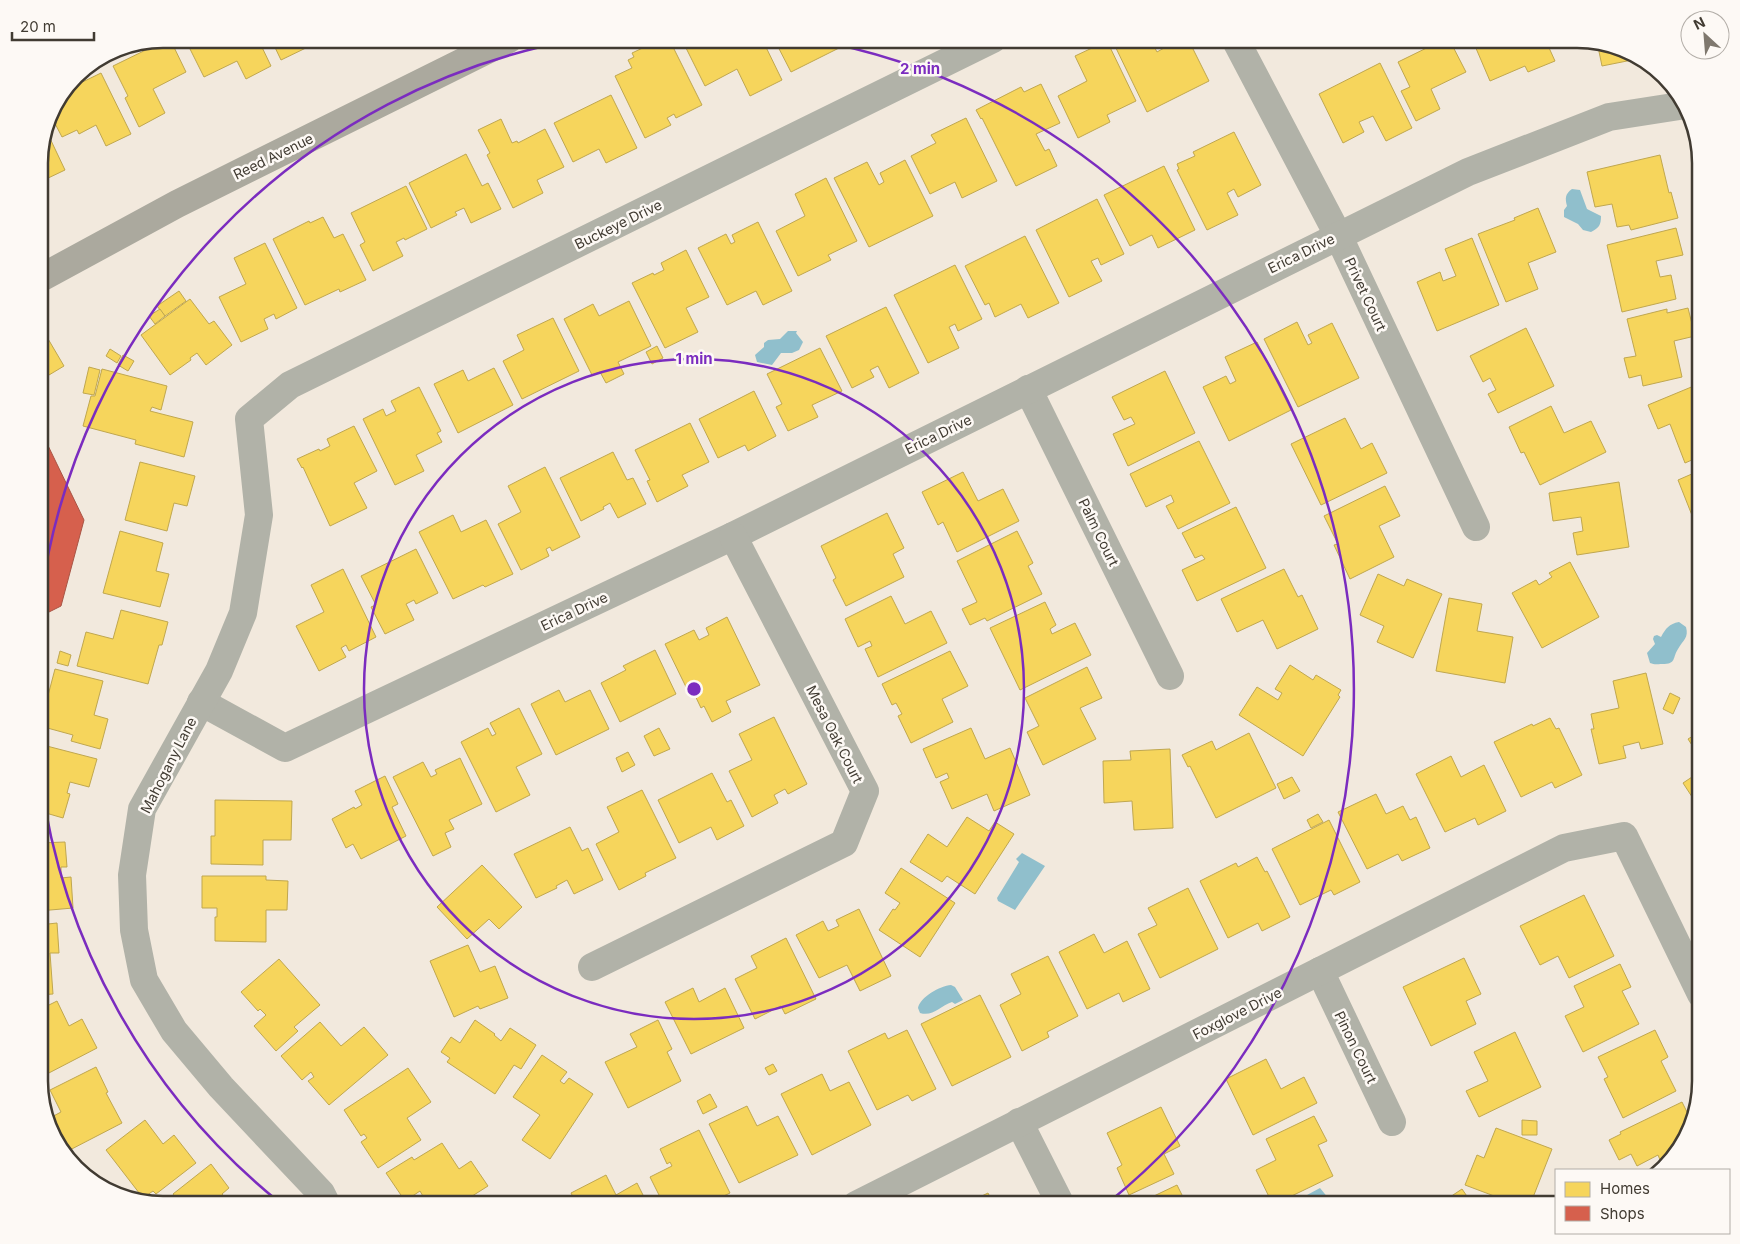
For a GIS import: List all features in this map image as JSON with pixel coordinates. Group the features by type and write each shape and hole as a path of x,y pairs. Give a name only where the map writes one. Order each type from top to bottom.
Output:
{"main road":[{"name":"Reed Avenue","path":"48,274 177,204 491,48"}],"street":[{"name":"Buckeye Drive","path":"249,419 290,385 975,48"},
{"name":"Privet Court","path":"1240,48 1338,235 1476,527"},
{"name":"Erica Drive","path":"201,702 286,748 734,536 1468,172 1609,116 1677,106"},
{"name":"Palm Court","path":"1028,389 1170,676"},
{"name":"Mahogany Lane","path":"249,419 260,515 243,613 219,671 142,809 132,875 134,930 144,980 174,1031 221,1087 322,1196"},
{"name":"Mesa Oak Court","path":"592,968 844,843 865,791 734,536"},
{"name":"Foxglove Drive","path":"874,1196 1564,848 1624,836 1692,976"},
{"name":"Pinon Court","path":"1320,971 1392,1122"},
{"path":"1019,1122 1057,1196"}],"water":[{"path":"1572,189 1580,190 1587,209 1601,216 1599,226 1591,232 1583,230 1578,224 1564,217 1564,210 1567,206 1566,196"},
{"path":"788,331 797,331 796,333 803,342 799,350 792,353 781,353 772,365 757,362 755,355 764,347 764,343 768,340 780,339"},
{"path":"1679,622 1686,627 1687,634 1672,662 1667,664 1650,663 1647,653 1655,644 1654,636 1661,637 1668,627"},
{"path":"1022,853 1045,866 1015,910 998,901 997,898 1019,862 1016,859"},
{"path":"951,985 955,987 963,1000 955,1004 952,1002 929,1014 920,1013 918,1008 926,996"},
{"path":"1320,1188 1327,1196 1307,1196"}],"building: Homes":[{"path":"150,48 174,48 186,72 153,89 165,113 139,127 125,98 128,96 113,66"},
{"path":"190,48 262,48 271,66 246,79 237,61 204,77"},
{"path":"275,48 306,48 281,60"},
{"path":"643,48 674,48 702,105 676,118 674,114 667,118 671,125 645,138 615,76 632,68 628,60 634,57 632,53"},
{"path":"686,48 766,48 782,80 750,96 737,69 705,86"},
{"path":"779,48 839,48 791,72"},
{"path":"1092,48 1110,48 1136,101 1107,115 1110,122 1078,138 1058,96 1087,81 1075,56"},
{"path":"1116,48 1155,48 1157,52 1164,48 1192,48 1209,81 1147,112"},
{"path":"1427,48 1454,48 1466,72 1431,89 1440,109 1416,121 1401,91 1410,87 1398,62"},
{"path":"1476,48 1549,48 1555,61 1528,72 1525,66 1490,81"},
{"path":"1599,50 1630,60 1602,66"},
{"path":"1380,63 1412,128 1386,141 1373,116 1359,122 1364,132 1343,143 1319,94"},
{"path":"101,73 131,134 106,146 96,125 79,134 77,130 62,137 54,123 71,92 80,83"},
{"path":"1041,84 1060,123 1036,134 1045,151 1049,149 1057,166 1016,186 982,118 976,110 1021,87 1024,92"},
{"path":"611,95 637,148 606,163 599,149 573,162 554,123"},
{"path":"966,118 997,181 962,198 955,182 930,194 911,156 936,143 931,135"},
{"path":"501,119 512,143 517,141 518,143 545,129 564,167 537,180 543,193 513,208 487,155 490,153 478,130"},
{"path":"1234,132 1261,185 1238,197 1234,189 1227,193 1238,215 1207,230 1177,170 1179,169 1177,164 1195,156 1193,152"},
{"path":"50,139 65,170 48,178"},
{"path":"466,154 482,186 488,183 501,209 471,223 464,208 455,212 457,215 431,228 409,183"},
{"path":"1660,155 1669,193 1671,192 1678,218 1631,230 1629,225 1617,227 1612,204 1595,207 1587,172"},
{"path":"905,160 933,216 869,247 834,178 867,162 879,185 884,182 880,173"},
{"path":"1164,166 1195,230 1158,248 1152,235 1130,246 1104,195"},
{"path":"826,178 857,241 828,255 831,260 798,276 776,231 805,216 795,194"},
{"path":"406,186 427,229 405,240 404,238 396,242 403,256 373,271 360,245 365,242 351,213"},
{"path":"1097,199 1124,254 1101,265 1098,258 1091,261 1102,281 1069,297 1036,230"},
{"path":"1538,208 1556,252 1528,263 1538,289 1506,302 1478,234 1515,220 1514,218"},
{"path":"323,217 334,238 343,234 366,280 340,292 339,289 305,305 273,239 309,221 310,223"},
{"path":"758,222 792,291 763,305 756,291 727,305 698,248 726,234 731,244 735,242 732,235"},
{"path":"1676,228 1683,255 1656,261 1660,277 1671,275 1676,299 1622,312 1607,245"},
{"path":"1025,236 1059,303 1028,318 1021,304 995,317 989,303 985,305 965,266"},
{"path":"1472,238 1499,305 1437,331 1417,282 1440,272 1443,281 1456,276 1445,249"},
{"path":"265,243 297,308 276,319 274,314 264,319 268,329 241,342 219,297 246,284 234,258"},
{"path":"686,250 709,297 686,308 698,332 665,348 632,283 664,270 661,263"},
{"path":"955,265 982,319 958,331 955,324 949,327 959,348 928,363 894,295"},
{"path":"179,291 186,301 165,316 157,306"},
{"path":"190,299 209,324 214,321 232,345 206,365 197,353 190,358 191,360 170,375 141,335"},
{"path":"629,301 651,346 618,362 624,374 606,383 600,372 592,375 564,319 593,304 599,316"},
{"path":"886,307 919,373 889,388 878,366 870,370 874,377 852,388 826,336"},
{"path":"1688,308 1692,324 1692,337 1674,341 1682,377 1643,386 1641,375 1629,378 1624,358 1636,356 1627,319 1667,309 1667,313"},
{"path":"160,309 165,316 155,324 149,316"},
{"path":"553,318 579,371 522,399 503,361 524,350 517,335"},
{"path":"1297,322 1308,345 1312,343 1308,335 1332,323 1359,378 1298,407 1264,339"},
{"path":"1526,328 1554,386 1498,413 1488,394 1496,390 1490,378 1483,382 1470,356"},
{"path":"48,339 64,366 48,376"},
{"path":"1257,342 1291,410 1229,441 1203,387 1226,376 1230,384 1236,381 1225,357"},
{"path":"657,346 663,358 652,364 646,352"},
{"path":"820,348 842,391 812,405 818,417 788,431 776,407 782,404 767,374"},
{"path":"110,349 121,356 117,363 106,356"},
{"path":"123,355 134,361 128,371 118,365"},
{"path":"89,367 100,370 94,395 83,393"},
{"path":"494,368 513,405 458,433 434,384 463,370 468,381"},
{"path":"102,369 167,386 161,410 152,407 150,411 193,422 184,457 135,444 136,440 83,426 91,396 95,396"},
{"path":"1165,371 1195,433 1128,466 1113,434 1135,424 1131,417 1124,420 1112,397"},
{"path":"419,387 441,431 437,433 442,442 416,455 424,471 395,485 363,419 383,409 386,416 396,411 391,401"},
{"path":"1692,387 1692,460 1685,463 1670,424 1658,429 1648,405"},
{"path":"754,391 776,436 748,451 745,445 718,458 699,419"},
{"path":"1551,406 1564,433 1591,421 1606,452 1540,485 1524,452 1521,453 1509,427"},
{"path":"1345,418 1361,449 1372,443 1387,473 1321,505 1291,444"},
{"path":"690,423 709,462 682,475 688,486 657,502 647,481 650,480 635,450"},
{"path":"354,426 377,471 354,483 367,508 330,526 303,467 297,459 330,446 327,439"},
{"path":"1199,441 1230,503 1178,529 1166,506 1174,502 1171,495 1146,507 1130,474"},
{"path":"613,452 627,480 633,478 646,504 618,518 610,503 603,507 604,509 581,521 560,478"},
{"path":"140,462 195,476 187,506 174,503 167,531 125,520"},
{"path":"545,467 580,537 552,551 550,547 546,549 549,556 521,570 498,524 521,512 508,486"},
{"path":"963,472 978,501 1003,489 1019,521 957,552 943,522 938,525 922,492"},
{"path":"1692,474 1692,515 1678,480"},
{"path":"1619,482 1629,547 1577,555 1573,533 1583,531 1581,517 1553,521 1549,493"},
{"path":"1385,486 1400,516 1379,526 1394,557 1350,579 1334,545 1338,544 1324,516"},
{"path":"1236,507 1266,568 1197,601 1182,570 1205,559 1202,555 1195,558 1182,533"},
{"path":"887,513 904,548 893,554 904,577 846,606 833,580 836,578 821,546"},
{"path":"453,515 461,532 486,520 513,574 453,599 419,532"},
{"path":"120,531 163,543 156,571 169,574 160,607 103,593"},
{"path":"1017,531 1033,563 1028,566 1042,594 987,621 985,618 970,625 962,609 977,602 957,561"},
{"path":"416,549 438,593 416,604 414,600 406,604 414,620 385,634 371,607 376,605 361,576"},
{"path":"1570,562 1599,617 1542,648 1512,593 1536,580 1539,585 1552,577 1549,573"},
{"path":"343,569 376,637 349,651 346,645 341,648 346,657 319,671 296,626 324,612 311,585"},
{"path":"1284,569 1298,597 1302,595 1318,629 1277,649 1263,620 1237,632 1221,599"},
{"path":"1378,574 1404,586 1407,579 1442,594 1413,658 1377,642 1384,626 1360,615"},
{"path":"891,596 905,624 931,611 947,643 878,677 865,649 872,646 870,641 858,647 845,619"},
{"path":"1449,598 1482,604 1477,631 1513,637 1505,683 1436,671"},
{"path":"1045,602 1056,625 1050,629 1052,634 1075,623 1091,655 1020,690 990,628"},
{"path":"121,610 168,622 162,645 159,645 148,684 77,666 86,632 113,639"},
{"path":"727,617 760,685 726,701 731,712 712,722 704,706 701,708 691,687 687,689 665,644 694,630 699,640 709,635 706,628"},
{"path":"655,650 676,694 620,722 601,683 626,670 623,666"},
{"path":"60,651 71,655 68,666 57,663"},
{"path":"950,651 968,686 942,699 953,722 911,743 898,716 902,714 896,703 892,705 882,684"},
{"path":"1290,665 1313,680 1316,675 1341,690 1338,695 1340,697 1303,756 1239,715 1257,687 1278,700 1282,693 1275,689"},
{"path":"1087,667 1102,698 1080,708 1096,739 1043,765 1027,732 1039,726 1025,698"},
{"path":"55,669 103,681 94,715 108,719 100,749 71,741 73,735 48,728 48,696"},
{"path":"1646,673 1663,744 1641,749 1639,742 1623,746 1626,758 1599,764 1591,729 1594,729 1591,714 1619,708 1613,681"},
{"path":"559,690 565,702 590,690 609,729 556,755 531,704"},
{"path":"1670,693 1680,698 1673,714 1663,709"},
{"path":"519,708 542,754 516,767 530,795 496,812 461,742 488,728 492,736 496,734 490,723"},
{"path":"774,717 807,784 788,794 785,789 774,795 778,803 752,817 729,771 752,760 739,734"},
{"path":"1550,718 1556,729 1559,728 1582,775 1555,788 1552,782 1521,797 1494,742 1532,724 1533,726"},
{"path":"659,728 670,749 654,756 644,736"},
{"path":"971,728 985,759 1010,748 1030,795 994,811 987,794 952,809 940,782 949,778 947,773 936,778 923,749"},
{"path":"1249,733 1276,788 1216,818 1190,766 1188,767 1182,755 1212,741 1216,750"},
{"path":"1692,737 1692,745 1688,739"},
{"path":"48,746 97,759 89,787 70,782 67,793 70,794 63,818 48,814"},
{"path":"1170,749 1173,828 1134,830 1132,801 1104,803 1103,761 1131,760 1130,751"},
{"path":"628,752 635,765 622,772 616,758"},
{"path":"1451,756 1461,777 1484,765 1506,811 1478,825 1475,818 1445,832 1416,774"},
{"path":"460,758 482,804 449,820 454,829 445,833 451,847 433,856 393,777 423,762 431,777 437,774 435,770"},
{"path":"712,773 727,802 731,800 744,826 717,840 711,827 679,843 658,800"},
{"path":"385,776 398,804 392,807 406,836 361,859 353,844 346,848 332,819 354,807 355,809 362,805 355,791"},
{"path":"1292,777 1300,791 1284,799 1277,784"},
{"path":"1692,777 1692,797 1683,783"},
{"path":"642,790 676,858 645,873 646,876 619,890 596,844 619,832 607,807"},
{"path":"1376,794 1386,814 1403,806 1410,820 1416,817 1430,848 1402,861 1398,854 1367,869 1338,812"},
{"path":"215,800 292,801 291,840 263,840 263,865 211,864 211,836 215,836"},
{"path":"1318,814 1323,822 1311,828 1307,820"},
{"path":"967,817 989,831 995,822 1014,834 975,894 947,876 942,882 910,862 928,834 947,847"},
{"path":"1329,820 1360,882 1334,895 1331,890 1300,905 1272,849"},
{"path":"570,827 582,851 588,848 603,880 574,894 567,880 556,886 557,888 536,898 514,854"},
{"path":"65,842 67,867 61,867 61,878 71,877 73,908 48,910 48,843"},
{"path":"1257,857 1265,872 1267,871 1290,917 1262,931 1258,923 1228,938 1200,881 1236,863 1238,867"},
{"path":"482,865 522,907 499,929 489,919 467,939 437,907"},
{"path":"901,868 955,903 920,957 879,930 893,909 895,910 900,903 885,893"},
{"path":"202,876 266,876 266,880 288,881 287,910 266,910 266,942 215,941 217,908 202,908"},
{"path":"1188,888 1218,949 1160,978 1138,934 1157,925 1148,908"},
{"path":"1584,895 1614,956 1569,978 1558,956 1540,965 1520,926"},
{"path":"859,909 891,976 860,991 847,965 819,978 796,935 823,921 828,931 839,926 836,920"},
{"path":"57,923 59,953 50,953 53,994 48,994 48,924"},
{"path":"1094,934 1104,953 1127,941 1150,989 1123,1002 1119,993 1087,1009 1059,952"},
{"path":"786,938 816,999 785,1014 781,1006 755,1019 735,979 757,968 751,956"},
{"path":"468,945 480,972 495,966 508,998 480,1009 478,1006 454,1017 430,961"},
{"path":"1048,956 1078,1016 1047,1032 1049,1037 1022,1051 1000,1005 1021,994 1011,974"},
{"path":"1464,958 1481,994 1466,1001 1476,1024 1431,1046 1403,987"},
{"path":"279,959 320,1005 294,1027 298,1031 276,1051 254,1026 266,1015 260,1009 258,1011 241,992"},
{"path":"1620,964 1631,987 1622,991 1639,1024 1583,1052 1565,1016 1584,1007 1574,986"},
{"path":"693,988 699,1002 725,988 744,1028 691,1054 665,1002"},
{"path":"980,995 1011,1057 952,1086 921,1024"},
{"path":"57,1001 69,1026 82,1019 97,1048 48,1073 48,1006"},
{"path":"475,1020 495,1034 501,1041 510,1028 536,1045 521,1069 514,1065 495,1094 447,1062 450,1058 441,1052 451,1037 460,1043"},
{"path":"658,1020 672,1049 667,1052 681,1081 628,1108 605,1062 637,1047 630,1034"},
{"path":"320,1022 341,1046 364,1027 388,1055 329,1105 308,1081 314,1077 311,1072 302,1080 281,1056"},
{"path":"907,1030 936,1089 912,1101 908,1095 877,1110 848,1051 885,1033 888,1039"},
{"path":"1655,1030 1668,1057 1661,1061 1676,1091 1623,1118 1604,1079 1608,1077 1598,1057"},
{"path":"1515,1032 1541,1087 1479,1117 1466,1091 1488,1081 1474,1052"},
{"path":"542,1055 567,1072 560,1081 564,1084 569,1078 593,1094 550,1159 522,1140 540,1115 513,1097"},
{"path":"1266,1059 1281,1089 1304,1077 1317,1103 1253,1135 1226,1079"},
{"path":"773,1064 777,1071 769,1075 765,1068"},
{"path":"96,1067 108,1092 106,1093 122,1123 70,1150 56,1126 53,1116 61,1112 50,1090"},
{"path":"408,1068 431,1102 407,1118 421,1140 378,1168 361,1142 367,1138 364,1134 361,1136 344,1110"},
{"path":"822,1074 830,1091 849,1082 871,1125 812,1155 781,1094"},
{"path":"710,1094 717,1107 703,1114 697,1101"},
{"path":"1682,1102 1688,1114 1681,1132 1669,1152 1661,1161 1658,1155 1637,1166 1631,1154 1619,1160 1609,1140 1621,1134 1620,1132"},
{"path":"747,1106 757,1126 778,1116 798,1155 739,1183 709,1124"},
{"path":"1161,1107 1180,1146 1164,1154 1174,1174 1129,1195 1117,1168 1122,1165 1107,1133"},
{"path":"1314,1116 1327,1141 1318,1145 1333,1176 1292,1196 1269,1196 1256,1170 1276,1160 1266,1139"},
{"path":"145,1120 163,1144 174,1135 196,1163 156,1194 153,1191 147,1195 140,1194 106,1150"},
{"path":"1522,1120 1537,1121 1537,1135 1522,1135"},
{"path":"1496,1128 1552,1149 1534,1196 1494,1196 1465,1185 1477,1155 1484,1158"},
{"path":"699,1130 730,1193 724,1196 660,1196 650,1177 672,1166 670,1162 667,1164 660,1149"},
{"path":"442,1143 459,1169 471,1161 488,1186 472,1196 423,1196 420,1191 412,1196 402,1196 386,1173 412,1157 414,1160"},
{"path":"211,1164 229,1188 222,1194 224,1196 174,1196 173,1194"},
{"path":"606,1175 616,1195 637,1183 644,1196 572,1196 571,1193"},
{"path":"1177,1185 1182,1196 1154,1196"},
{"path":"1462,1189 1467,1196 1452,1196"}],"building: Shops":[{"path":"48,446 84,520 61,606 48,612"}]}
